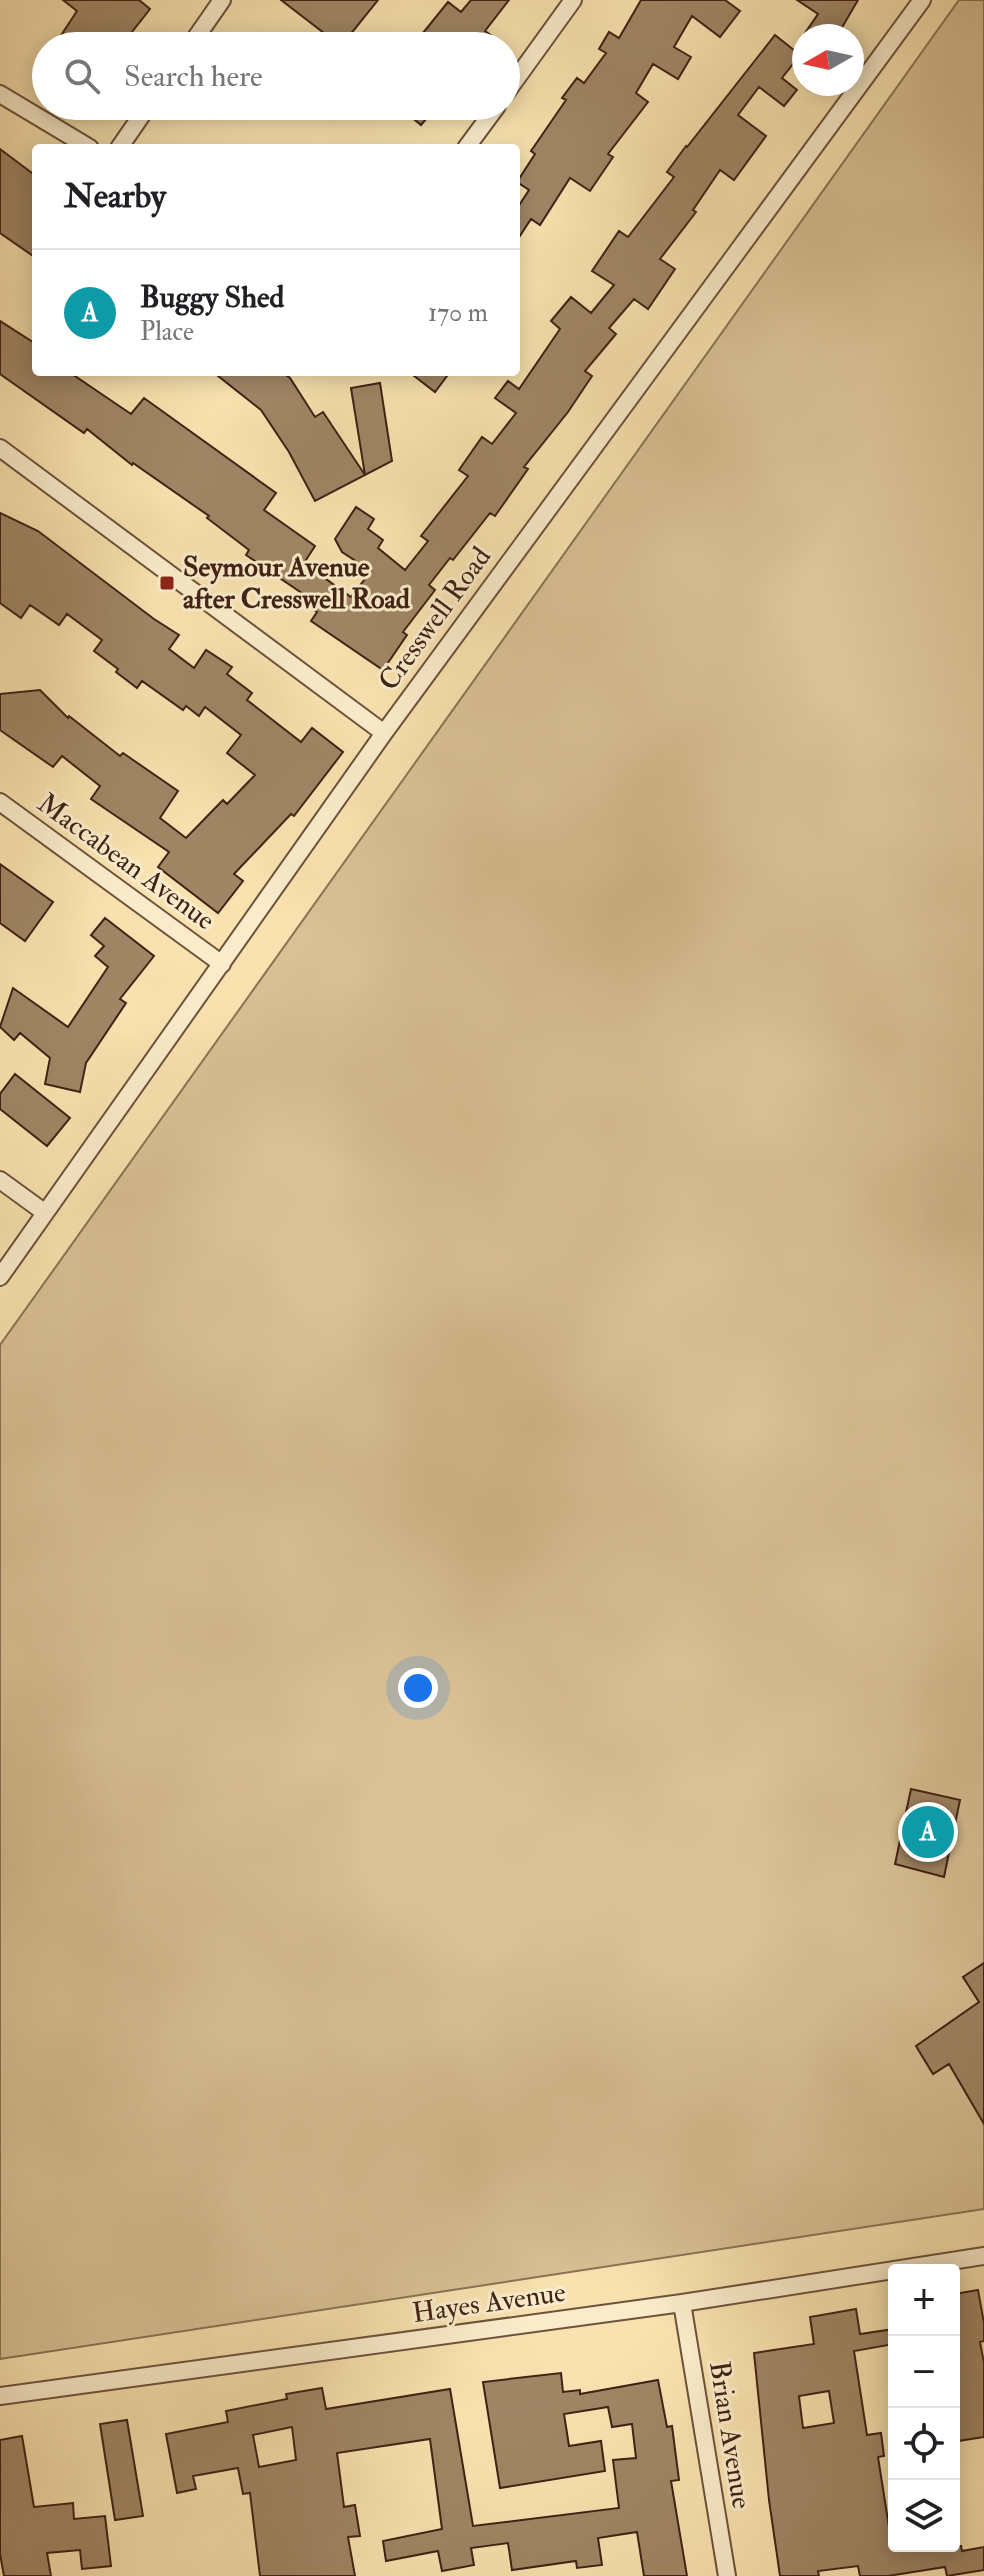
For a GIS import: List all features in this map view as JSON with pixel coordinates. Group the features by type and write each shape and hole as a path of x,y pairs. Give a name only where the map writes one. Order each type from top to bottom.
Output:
{"street":[{"path":"200,32 222,0"},
{"path":"520,74 573,0"},
{"name":"Cresswell Road","path":"0,1277 384,733 922,0"},
{"path":"0,94 32,113"},
{"path":"43,120 83,144"},
{"path":"122,144 138,120"},
{"path":"469,144 487,120"},
{"path":"0,448 384,733"},
{"name":"Maccabean Avenue","path":"0,802 222,964"},
{"path":"0,1180 44,1212"},
{"name":"Hayes Avenue","path":"0,2396 682,2303 984,2256"},
{"name":"Brian Avenue","path":"682,2303 727,2576"}],"shaded area":[{"path":"959,0 984,0 984,2209 0,2359 0,1345"}],"building":[{"path":"63,0 139,0 150,9 132,32 63,32 77,11"},
{"path":"281,0 378,0 352,32 323,32"},
{"path":"471,0 509,0 486,32 424,32 448,2 461,12"},
{"path":"641,0 725,0 740,11 720,37 692,16 674,47 691,57 678,79 653,64 636,93 648,102 608,154 613,157 590,191 570,178 540,225 531,219 520,236 520,204 529,190 520,184 520,177 535,154 531,151 566,100 562,98 577,78 584,83 606,53 599,49 609,32 619,38"},
{"path":"797,0 858,0 844,24 811,24 818,14"},
{"path":"775,35 792,49 792,65 782,78 792,86 792,96 784,106 759,87 738,115 766,136 734,180 720,170 693,210 696,212 660,259 675,269 648,309 634,299 609,328 616,334 585,371 592,376 524,467 528,469 495,516 490,513 429,585 435,590 403,632 407,635 383,670 311,621 317,612 305,604 309,598 246,555 249,550 207,518 209,516 132,465 87,429 84,433 0,374 0,321 32,341 32,376 75,376 131,414 144,398 276,493 264,510 315,546 304,563 351,597 371,571 342,552 335,539 356,507 374,519 368,529 383,540 378,548 405,570 428,541 421,536 468,476 459,470 482,437 492,444 516,413 495,398 508,381 519,389 560,329 551,321 571,297 591,313 614,285 592,271 619,231 628,237 674,177 667,172"},
{"path":"0,149 32,173 32,255 0,233"},
{"path":"218,376 287,376 315,417 323,412 365,475 351,388 380,383 392,461 315,501 289,452 261,410"},
{"path":"414,376 447,376 435,392"},
{"path":"0,513 38,531 179,635 169,649 194,668 206,650 232,667 227,674 252,693 247,700 301,742 312,728 343,752 294,816 291,814 234,874 243,881 218,913 158,867 169,852 91,799 100,786 62,756 53,767 0,730 0,694 40,690 68,718 120,756 123,753 178,791 160,818 186,838 223,800 227,804 255,775 227,753 241,735 205,707 199,716 186,706 183,710 142,681 137,688 94,651 102,640 67,614 59,625 30,605 21,618 0,603"},
{"path":"0,864 53,902 25,941 0,923"},
{"path":"105,918 154,956 120,999 126,1003 86,1063 80,1092 45,1084 50,1058 20,1033 14,1040 0,1027 13,988 68,1027 108,967 95,956 104,946 91,935"},
{"path":"15,1074 70,1118 47,1146 0,1109 0,1094"},
{"path":"911,1789 960,1800 944,1877 895,1864"},
{"path":"984,1963 984,2124 949,2064 933,2074 916,2046 979,2002 963,1977"},
{"path":"978,2290 984,2323 984,2341 980,2342 984,2363 984,2437 960,2441 960,2336 960,2293"},
{"path":"856,2309 860,2334 888,2330 888,2345 854,2351 867,2435 881,2433 884,2456 878,2457 888,2521 888,2552 960,2552 960,2546 962,2551 984,2547 984,2570 947,2576 945,2567 888,2576 860,2576 858,2566 818,2571 819,2576 780,2576 754,2353 814,2344 810,2317","holes":["829,2391 834,2423 803,2428 799,2396"]},
{"path":"561,2373 563,2392 580,2390 580,2394 658,2380 667,2427 672,2426 679,2480 671,2481 687,2576 644,2576 637,2532 598,2538 602,2565 577,2568 576,2561 512,2570 508,2543 471,2548 474,2565 442,2571 438,2551 386,2561 383,2541 442,2529 430,2439 337,2453 344,2507 355,2505 360,2536 348,2537 355,2576 260,2576 250,2493 243,2494 238,2468 193,2476 196,2489 177,2493 166,2434 228,2422 226,2411 287,2399 286,2394 322,2388 326,2409 450,2389 473,2526 619,2508 613,2460 636,2458 632,2424 612,2427 608,2407 564,2414 569,2446 601,2441 605,2471 500,2488 483,2382","holes":["292,2427 296,2460 259,2467 253,2435"]},
{"path":"127,2420 143,2516 115,2520 100,2424"},
{"path":"22,2436 34,2507 73,2503 74,2519 105,2516 111,2566 82,2569 80,2550 47,2553 51,2576 4,2576 0,2554 0,2440"}],"place":[{"name":"Seymour Avenue after Cresswell Road","path":"167,583"},
{"name":"Buggy Shed","path":"928,1832"}]}
